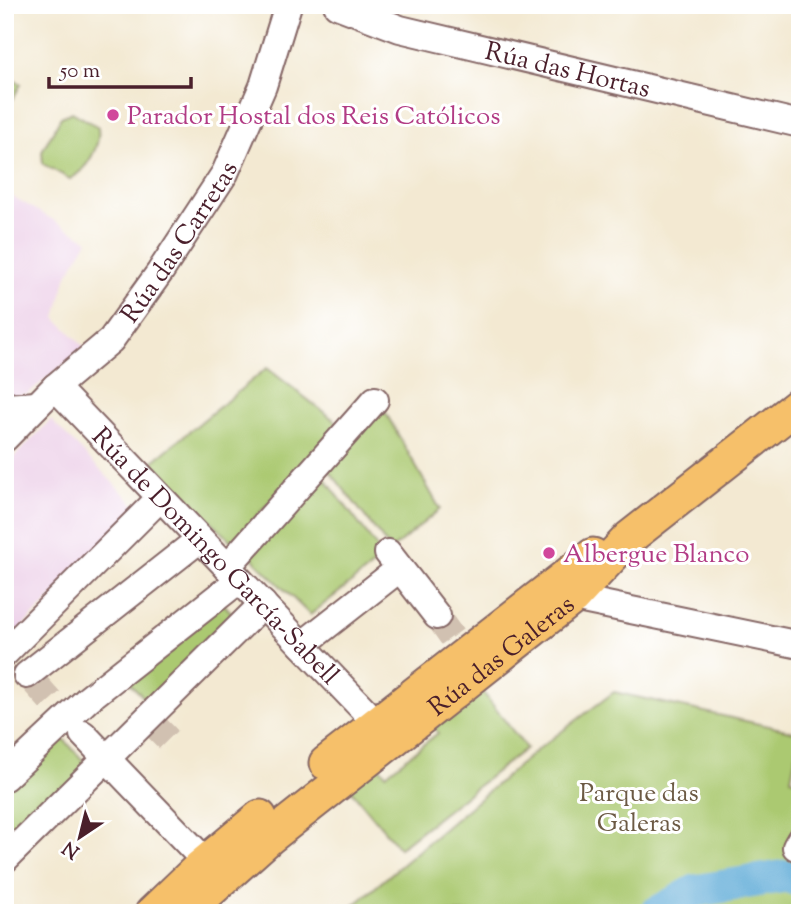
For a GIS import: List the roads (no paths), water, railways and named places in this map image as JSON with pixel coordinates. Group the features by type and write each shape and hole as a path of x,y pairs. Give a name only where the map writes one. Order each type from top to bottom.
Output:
{"main road":[{"name":"Rúa das Galeras","path":"152,913 206,862 376,723 451,636 612,547 800,404"},
{"name":"Rúa das Galeras","path":"185,913 270,837 580,596 612,547"}],"street":[{"name":"Rúa das Carretas","path":"20,416 111,340 160,272 225,173 264,86 288,5"},
{"name":"Rúa das Hortas","path":"337,5 400,29 800,124"},
{"path":"5,778 233,573 375,400"},
{"name":"Rúa de Domingo García-Sabell","path":"20,416 160,498 376,723"},
{"path":"160,498 5,653 30,678 200,539"},
{"path":"302,645 393,561 451,636"},
{"path":"580,596 800,645"},
{"path":"5,859 263,604"},
{"path":"69,720 206,862"},
{"path":"371,757 381,740 381,730 376,723"}],"waterway":[{"path":"656,913 695,891 786,876 800,881"}],"tunnel":[{"path":"437,616 452,637"},
{"path":"33,681 57,708"},
{"path":"150,721 174,745"}],"place":[{"name":"Parador Hostal dos Reis Católicos","path":"113,115"},
{"name":"Albergue Blanco","path":"549,553"}],"park label":[{"name":"Parque das Galeras","path":"639,807"}]}
